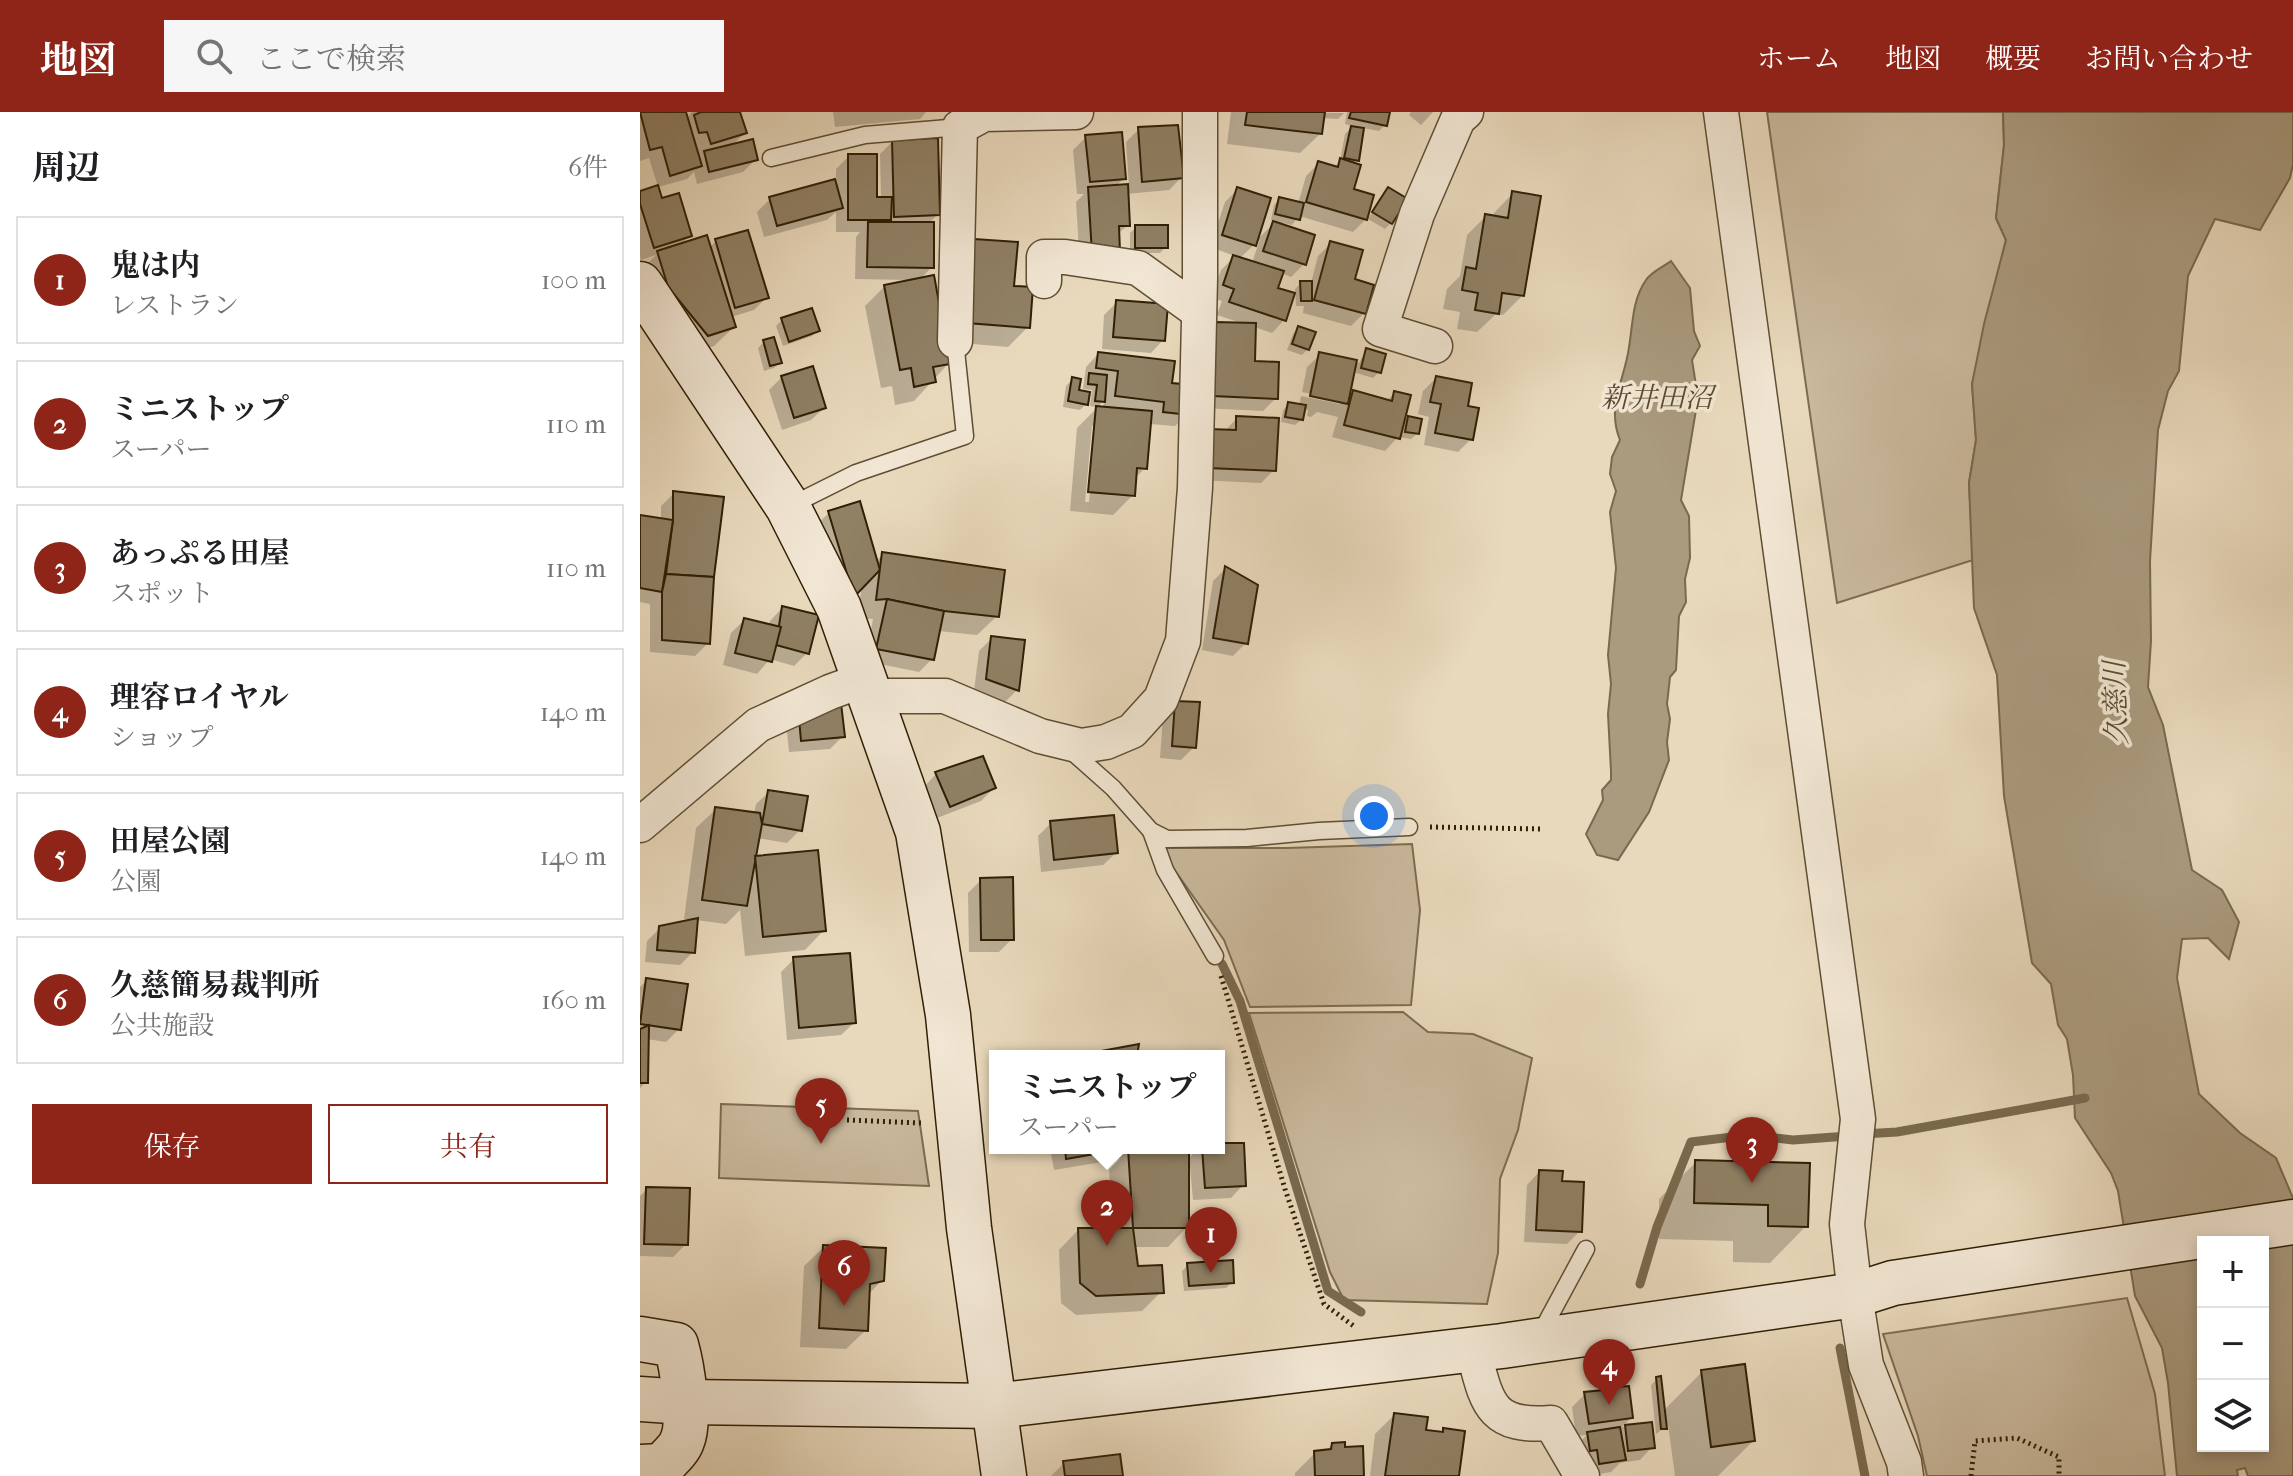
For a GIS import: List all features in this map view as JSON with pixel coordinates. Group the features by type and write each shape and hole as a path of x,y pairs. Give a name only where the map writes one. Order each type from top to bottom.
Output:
{"street":[{"path":"955,341 960,127 984,114 1076,112"},
{"path":"640,825 758,725 830,692 867,688 945,696 1040,736 1081,746 1106,742 1132,731 1161,699 1183,641 1195,488 1200,112"},
{"path":"1435,346 1380,329 1417,214 1458,119 1466,112"},
{"path":"1721,112 1858,1119 1847,1224 1874,1289 1866,1365 1904,1462 1906,1476"},
{"path":"1044,281 1044,257 1065,257 1138,268 1199,312"},
{"path":"640,284 788,507 839,608 918,832 948,1015 969,1228 1004,1476"},
{"path":"661,1400 995,1406 1473,1350 2293,1222"},
{"path":"640,1339 676,1345 683,1372 661,1400"},
{"path":"1473,1350 1485,1396 1502,1418 1529,1425 1551,1423 1582,1476"},
{"path":"640,1467 662,1466 683,1441 661,1400"}],"lane":[{"path":"771,158 865,135 960,127"},
{"path":"788,507 856,473 965,436 955,341"},
{"path":"1061,741 1113,788 1151,831 1165,870 1215,956"},
{"path":"1151,831 1167,839 1247,838 1409,827"},
{"path":"1536,1341 1586,1249"}],"path":[{"path":"1409,827 1541,829"},
{"path":"1215,956 1285,1189 1324,1304 1366,1335"},
{"path":"847,1120 959,1125"},
{"path":"1971,1476 1975,1441 2017,1438 2059,1457 2059,1476"}],"shaded area":[{"path":"1767,112 2003,112 2004,145 1996,218 2006,240 1972,384 1976,440 1969,483 1973,560 1837,603"},
{"path":"1412,844 1420,910 1411,1005 1250,1007 1224,940 1159,848 1287,848"},
{"path":"1403,1012 1428,1032 1473,1034 1532,1058 1518,1130 1500,1179 1498,1253 1487,1304 1344,1300 1330,1272 1249,1013"},
{"path":"721,1104 918,1111 929,1186 719,1178"},
{"path":"2127,1298 2155,1394 2165,1476 1927,1476 1918,1436 1883,1334"}],"water":[{"name":"久慈川","path":"2003,112 2293,112 2290,178 2260,230 2215,219 2188,276 2179,371 2168,391 2158,430 2150,561 2148,687 2163,725 2192,870 2222,890 2239,922 2229,959 2208,938 2182,939 2177,978 2199,1094 2240,1133 2276,1158 2293,1198 2293,1476 2248,1476 2245,1468 2237,1470 2238,1476 2177,1476 2162,1348 2135,1296 2118,1191 2111,1173 2075,1118 2067,1039 2058,1025 2051,984 2032,963 2004,796 1997,675 1974,608 1969,483 1976,440 1972,384 2006,240 1996,218 2004,145"},
{"name":"新井田沼","path":"1671,261 1690,288 1694,331 1700,346 1692,360 1698,398 1681,500 1689,516 1690,558 1685,579 1686,602 1679,616 1676,670 1670,677 1667,704 1670,719 1667,742 1669,760 1649,812 1618,860 1597,855 1586,834 1603,800 1602,790 1611,780 1608,655 1616,568 1610,512 1616,491 1610,474 1612,457 1620,440 1616,428 1616,404 1641,288 1648,277"}],"building":[{"path":"640,112 686,112 702,166 670,176 662,147 650,150"},
{"path":"701,112 740,112 747,133 711,144 707,132 699,133 694,115"},
{"path":"1247,112 1325,112 1322,134 1245,125"},
{"path":"1351,112 1390,112 1387,126 1349,118"},
{"path":"1178,125 1184,178 1142,182 1138,127"},
{"path":"1351,126 1364,128 1359,161 1344,158"},
{"path":"1122,132 1126,179 1090,182 1085,135"},
{"path":"938,138 940,215 894,217 892,140"},
{"path":"753,139 758,160 709,172 704,151"},
{"path":"848,154 877,154 877,197 892,197 891,220 848,220"},
{"path":"1340,158 1361,165 1354,189 1374,195 1367,220 1306,202 1318,161 1338,167"},
{"path":"835,179 843,208 777,226 769,197"},
{"path":"1128,184 1130,226 1119,226 1120,252 1092,254 1088,187"},
{"path":"658,185 662,198 679,193 692,236 654,248 640,204 640,191"},
{"path":"1237,187 1271,198 1256,246 1222,235"},
{"path":"1388,187 1408,199 1392,224 1372,212"},
{"path":"1512,191 1541,196 1524,296 1502,293 1499,314 1475,310 1478,293 1462,290 1466,267 1476,269 1485,214 1508,218"},
{"path":"1279,197 1304,203 1300,220 1275,214"},
{"path":"1273,221 1315,235 1306,265 1263,251"},
{"path":"868,222 934,222 934,268 867,267"},
{"path":"1135,225 1168,225 1168,248 1135,248"},
{"path":"748,230 769,298 735,308 715,239"},
{"path":"707,235 736,327 708,336 668,287 657,251"},
{"path":"974,239 1018,242 1014,286 1033,287 1030,328 967,323"},
{"path":"1330,241 1363,250 1355,279 1374,285 1366,314 1314,300"},
{"path":"1233,255 1284,271 1278,288 1295,293 1286,321 1229,302 1234,289 1223,285"},
{"path":"934,275 950,364 933,367 936,382 914,387 911,368 900,370 884,285"},
{"path":"1300,281 1312,281 1312,301 1301,301"},
{"path":"1116,300 1168,304 1165,341 1113,337"},
{"path":"812,308 820,331 789,342 781,318"},
{"path":"1215,322 1256,323 1255,361 1279,362 1278,399 1213,396"},
{"path":"1298,326 1316,332 1309,350 1292,344"},
{"path":"774,337 782,363 770,366 763,340"},
{"path":"1366,348 1386,354 1381,373 1361,368"},
{"path":"1098,352 1175,361 1172,383 1193,385 1189,415 1163,412 1164,402 1115,396 1118,371 1096,368"},
{"path":"1319,352 1357,360 1348,404 1310,396"},
{"path":"813,366 826,408 794,418 781,376"},
{"path":"1089,373 1107,375 1105,402 1095,401 1097,385 1088,384"},
{"path":"1436,376 1472,383 1468,406 1479,408 1473,440 1435,433 1441,404 1430,402"},
{"path":"1072,377 1081,379 1079,390 1090,392 1088,405 1068,401"},
{"path":"1353,390 1392,401 1394,391 1411,395 1400,439 1344,425"},
{"path":"1288,402 1306,405 1303,420 1285,417"},
{"path":"1096,406 1152,411 1147,469 1137,468 1135,496 1088,492"},
{"path":"1236,416 1279,418 1276,471 1208,468 1210,429 1236,430"},
{"path":"1408,416 1422,419 1419,434 1405,432"},
{"path":"673,491 724,497 714,577 666,574 673,520"},
{"path":"860,501 880,570 854,597 828,511"},
{"path":"640,515 673,520 662,592 640,588"},
{"path":"882,552 1005,570 999,617 944,611 887,599 876,600"},
{"path":"1225,566 1258,585 1248,644 1213,638"},
{"path":"666,574 714,577 710,644 662,640 662,592"},
{"path":"887,599 944,611 934,660 876,649"},
{"path":"782,606 819,615 809,654 776,645"},
{"path":"744,618 781,627 772,662 735,653"},
{"path":"991,636 1025,640 1019,691 986,679"},
{"path":"1175,701 1200,702 1196,748 1172,746"},
{"path":"841,703 845,737 801,741 798,707"},
{"path":"983,756 996,788 950,807 935,772"},
{"path":"768,790 808,796 802,831 762,824"},
{"path":"715,807 760,813 762,824 747,906 702,900"},
{"path":"1114,815 1118,853 1054,860 1050,821"},
{"path":"818,850 826,931 763,937 755,856"},
{"path":"1013,877 1014,940 981,940 980,878"},
{"path":"698,918 695,953 657,950 659,926"},
{"path":"850,953 856,1023 799,1028 793,957"},
{"path":"646,978 688,984 681,1030 640,1024"},
{"path":"649,1025 648,1083 640,1083 640,1029"},
{"path":"1139,1044 1138,1050 1106,1050"},
{"path":"1225,1143 1244,1143 1246,1186 1205,1188 1202,1154 1225,1154"},
{"path":"1066,1154 1094,1154 1066,1159"},
{"path":"1128,1154 1189,1154 1189,1228 1133,1228"},
{"path":"1695,1160 1810,1163 1808,1227 1768,1226 1768,1205 1694,1203"},
{"path":"1539,1170 1563,1171 1562,1181 1584,1182 1582,1232 1536,1230"},
{"path":"646,1187 690,1188 688,1245 644,1244"},
{"path":"1078,1228 1133,1228 1138,1266 1162,1265 1164,1293 1096,1296 1080,1283"},
{"path":"823,1245 886,1248 884,1281 870,1284 868,1331 819,1328"},
{"path":"1233,1260 1234,1283 1189,1286 1187,1263"},
{"path":"1745,1364 1755,1441 1711,1447 1701,1370"},
{"path":"1661,1376 1667,1429 1661,1429 1656,1377"},
{"path":"1617,1383 1617,1387 1629,1386 1633,1418 1589,1424 1584,1392 1604,1390 1604,1385"},
{"path":"1394,1413 1428,1417 1426,1430 1443,1432 1443,1428 1465,1431 1459,1476 1385,1476"},
{"path":"1652,1422 1655,1448 1628,1451 1625,1425"},
{"path":"1620,1427 1626,1460 1599,1464 1597,1450 1590,1451 1587,1432"},
{"path":"1345,1442 1345,1447 1363,1446 1364,1476 1315,1476 1314,1451 1331,1449 1332,1443"},
{"path":"1120,1454 1123,1476 1065,1476 1063,1461"}],"waterway":[{"path":"1222,964 1240,1001 1328,1291 1361,1312"},
{"path":"1863,1134 1897,1132 2085,1098"},
{"path":"1640,1284 1657,1227 1691,1142 1749,1135 1793,1140 1848,1136"},
{"path":"1840,1348 1865,1476"}],"place":[{"name":"田屋公園","path":"821,1144"},
{"name":"あっぷる田屋","path":"1752,1183"},
{"name":"ミニストップ","path":"1107,1246"},
{"name":"鬼は内","path":"1211,1273"},
{"name":"久慈簡易裁判所","path":"844,1306"},
{"name":"理容ロイヤル","path":"1609,1405"}]}
